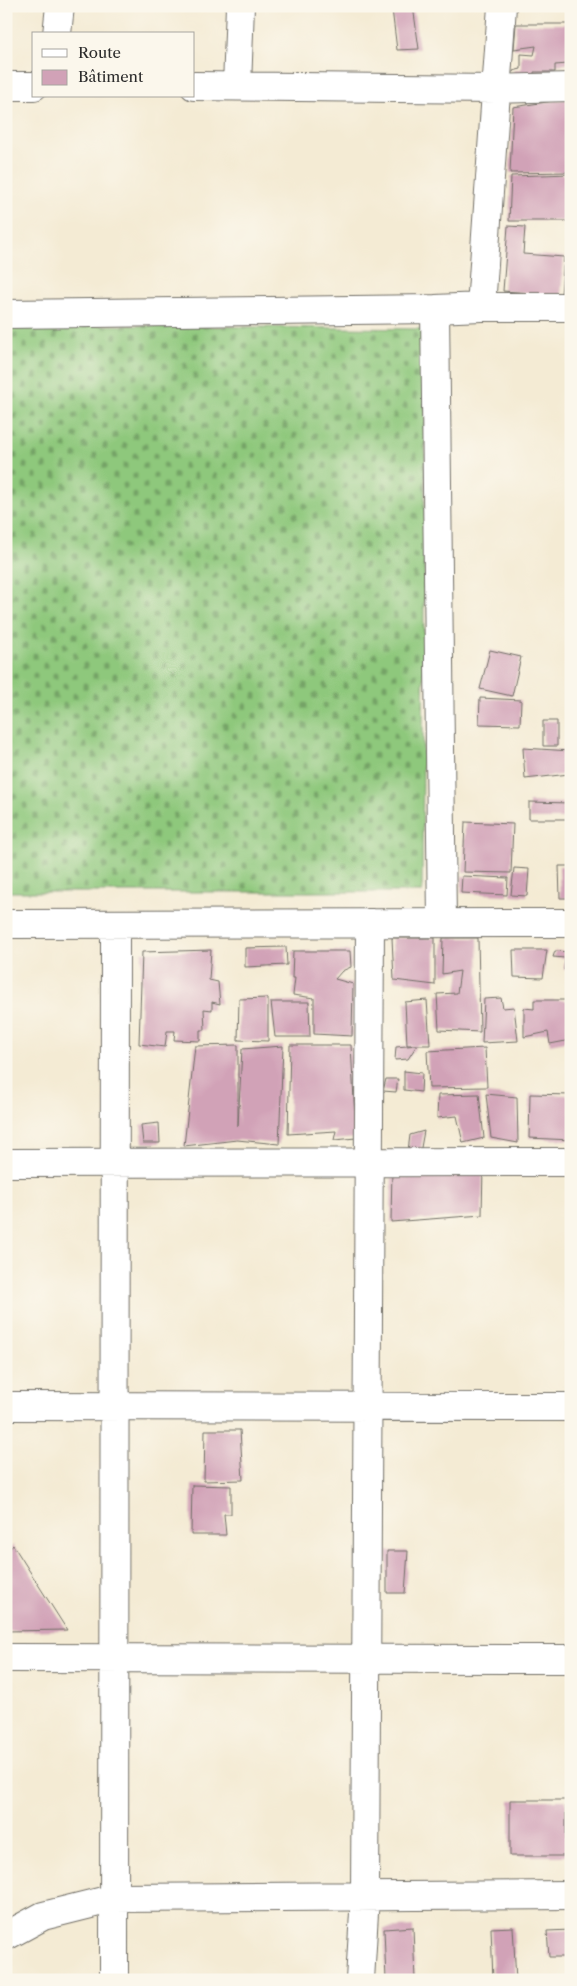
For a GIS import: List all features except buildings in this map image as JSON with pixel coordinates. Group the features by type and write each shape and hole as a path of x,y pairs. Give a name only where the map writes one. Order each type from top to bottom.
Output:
{"street":[{"path":"57,32 60,6"},
{"path":"237,86 240,6"},
{"path":"481,307 502,6"},
{"path":"6,86 32,86"},
{"path":"195,86 497,89 571,87"},
{"path":"6,314 571,307"},
{"path":"436,309 442,924"},
{"path":"6,924 571,923"},
{"path":"114,1980 115,924"},
{"path":"360,1980 365,1896 370,924"},
{"path":"6,1163 571,1162"},
{"path":"6,1406 571,1407"},
{"path":"6,1658 571,1658"},
{"path":"6,1936 43,1916 114,1898 571,1895"}],"green space":[{"path":"6,324 426,329 422,892 6,892"}]}
